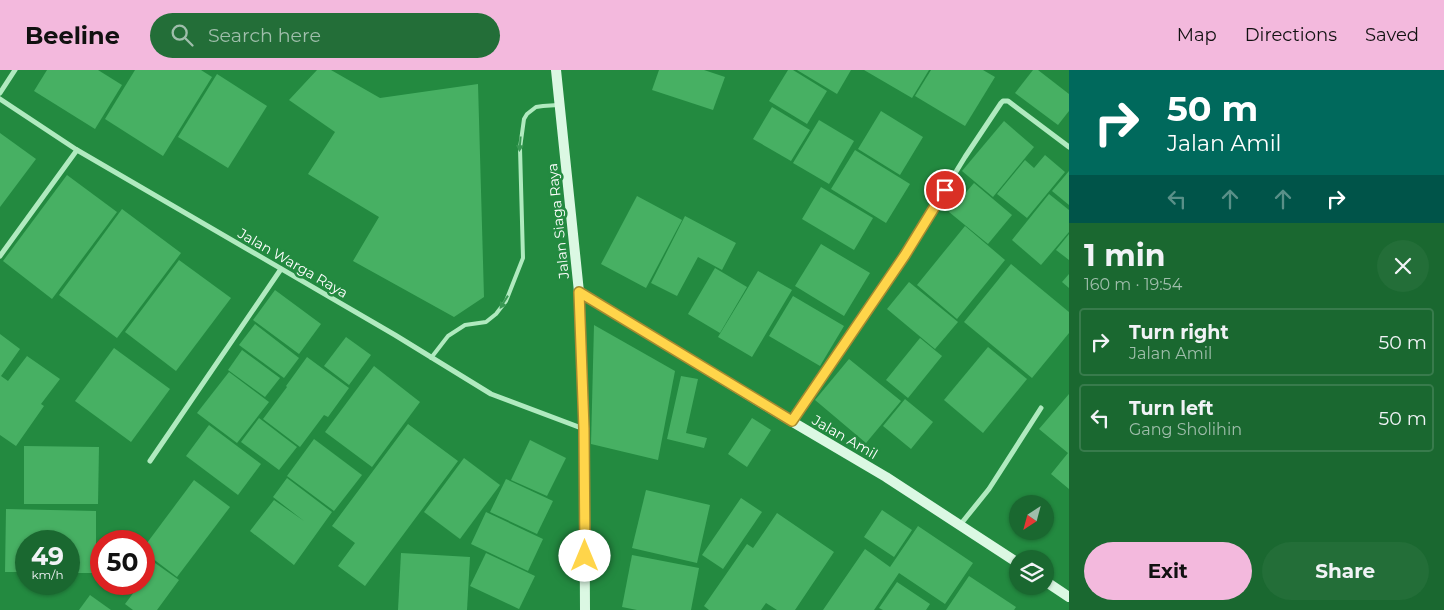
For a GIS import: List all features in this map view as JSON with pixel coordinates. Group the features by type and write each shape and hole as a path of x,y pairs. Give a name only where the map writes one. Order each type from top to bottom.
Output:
{"street":[{"path":"0,94 15,70"},
{"name":"Jalan Siaga Raya","path":"556,70 579,292 584,429 585,610"},
{"name":"Jalan Warga Raya","path":"0,99 77,150 491,394 584,429"},
{"path":"792,421 905,255 965,157 1003,101 1008,101 1069,147"},
{"path":"0,256 77,150"},
{"path":"150,462 281,269"},
{"name":"Jalan Amil","path":"579,292 886,476 1009,557"},
{"path":"960,525 989,489 1041,408"},
{"path":"1054,587 1069,597"}],"lane":[{"path":"431,358 448,336 465,325 486,322 496,314 506,301 523,258 520,148 524,119 527,114 536,108 560,105"}],"building":[{"path":"47,70 98,70 122,85 95,129 34,91"},
{"path":"135,70 201,70 212,77 163,156 105,119"},
{"path":"317,70 331,70 380,98 478,84 484,297 454,317 353,261 379,217 308,174 335,132 289,100"},
{"path":"659,70 704,70 725,77 713,110 652,90"},
{"path":"788,70 793,70 827,91 807,124 769,101"},
{"path":"797,70 851,70 837,94"},
{"path":"864,70 929,70 912,98"},
{"path":"931,70 983,70 995,77 965,126 915,96"},
{"path":"1033,70 1038,70 1069,94 1069,111 1058,125 1015,93"},
{"path":"217,74 267,106 228,168 178,137"},
{"path":"772,107 810,130 791,161 753,139"},
{"path":"881,111 923,137 900,175 858,149"},
{"path":"819,120 854,141 829,184 793,163"},
{"path":"1004,121 1034,147 993,197 962,171"},
{"path":"0,133 36,159 0,207"},
{"path":"855,150 910,184 886,223 831,189"},
{"path":"1045,155 1065,172 1027,218 997,194 1025,160 1034,168"},
{"path":"1069,171 1069,205 1052,191"},
{"path":"67,175 117,212 52,299 3,261"},
{"path":"974,183 1012,215 988,244 949,212"},
{"path":"821,187 873,218 854,250 802,219"},
{"path":"1049,194 1069,210 1069,232 1041,265 1012,240"},
{"path":"637,196 682,220 646,288 601,264"},
{"path":"122,209 181,253 117,338 59,295"},
{"path":"685,216 736,243 722,270 698,257 677,296 651,283"},
{"path":"965,226 1005,260 957,319 917,285"},
{"path":"1069,234 1069,260 1056,250"},
{"path":"821,244 870,273 844,316 795,286"},
{"path":"179,260 231,298 176,371 125,332"},
{"path":"1011,264 1069,312 1069,333 1032,378 964,322"},
{"path":"715,268 747,287 720,333 688,314"},
{"path":"758,271 792,290 752,357 718,337"},
{"path":"1069,274 1069,288 1062,282"},
{"path":"909,282 958,322 935,349 887,309"},
{"path":"275,290 321,324 299,354 253,320"},
{"path":"793,296 844,326 820,366 769,336"},
{"path":"255,324 299,358 284,378 239,345"},
{"path":"594,325 675,371 658,460 591,444"},
{"path":"0,334 20,349 1,376 8,381 27,356 60,379 41,404 44,406 16,446 0,435"},
{"path":"346,337 371,355 349,385 324,366"},
{"path":"920,338 942,356 908,398 886,380"},
{"path":"988,347 1027,379 983,433 944,400"},
{"path":"114,348 170,389 131,442 75,401"},
{"path":"242,350 280,378 265,397 228,370"},
{"path":"307,357 349,388 328,417 324,415 300,447 263,419"},
{"path":"849,359 901,401 866,443 815,400"},
{"path":"374,366 420,402 372,467 325,432"},
{"path":"229,372 269,402 237,443 197,413"},
{"path":"681,376 698,379 686,433 707,438 704,448 667,439"},
{"path":"1069,394 1069,489 1051,474 1068,453 1039,429"},
{"path":"905,399 933,422 911,449 883,426"},
{"path":"259,418 297,447 279,470 241,442"},
{"path":"752,418 771,430 747,467 728,454"},
{"path":"408,424 458,461 365,586 338,566 355,543 332,526"},
{"path":"209,425 261,464 238,495 186,456"},
{"path":"314,439 362,475 334,511 287,476"},
{"path":"530,440 566,458 547,496 511,480"},
{"path":"24,446 99,447 98,504 24,504"},
{"path":"464,458 500,485 460,539 424,512"},
{"path":"287,478 332,512 294,565 250,531 274,500 304,521 273,497"},
{"path":"506,479 553,501 537,534 490,512"},
{"path":"194,480 230,507 177,577 155,560 155,532"},
{"path":"646,490 710,505 697,563 632,548"},
{"path":"741,498 762,512 723,569 702,555"},
{"path":"6,509 96,511 96,530 90,530 90,573 80,573 80,530 15,530 15,572 5,572"},
{"path":"882,510 912,530 894,557 864,537"},
{"path":"486,512 543,539 528,571 471,544"},
{"path":"777,513 834,552 795,610 777,610 766,603 761,610 709,610 704,606 747,544 753,548"},
{"path":"918,526 973,563 945,604 899,573 874,610 823,610 865,549 890,567"},
{"path":"401,553 470,557 467,610 398,610"},
{"path":"486,553 535,576 519,609 470,586"},
{"path":"632,555 699,568 691,610 637,610 622,607"},
{"path":"155,563 179,580 157,610 133,610 125,604 132,595 155,595"},
{"path":"969,576 1016,607 1014,610 946,610"},
{"path":"897,582 930,604 926,610 883,610 879,608"},
{"path":"90,595 111,610 79,610"}],"route":[{"path":"585,556 584,429 579,292 792,421 905,255 945,190"}]}
